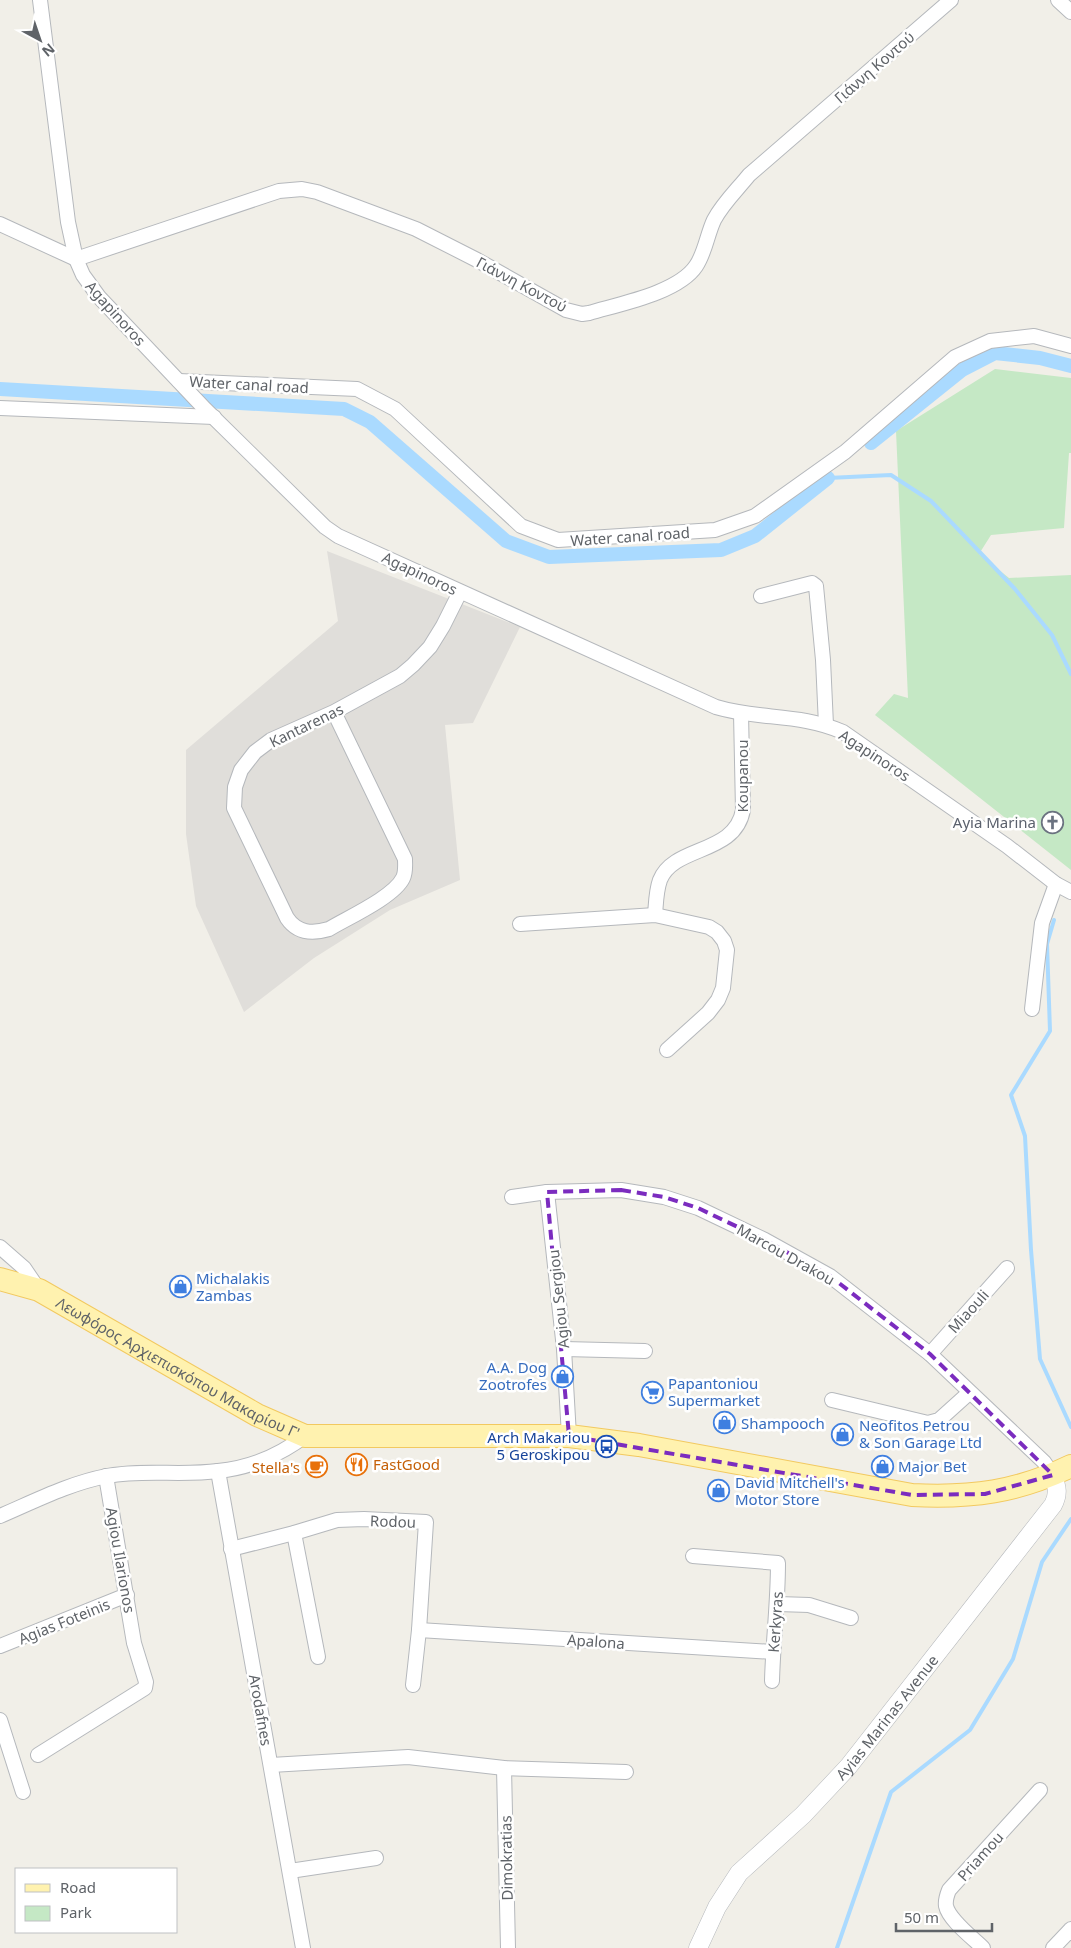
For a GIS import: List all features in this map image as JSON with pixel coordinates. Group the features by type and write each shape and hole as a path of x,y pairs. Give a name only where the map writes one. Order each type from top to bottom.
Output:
{"main road":[{"name":"Λεωφόρος Αρχιεπισκόπου Μακαρίου Γ'","path":"0,1279 39,1290 257,1415 305,1436 569,1436 639,1445 912,1495 985,1494 1062,1470"}],"street":[{"name":"Agapinoros","path":"40,0 68,222 76,258 83,275 99,297 182,384 324,527 338,536 716,707 741,713 802,719 826,725 843,732 1007,846 1056,884 1071,892"},
{"name":"Γιάννη Κοντού","path":"76,258 279,191 302,189 317,192 416,230 477,260 566,310 582,314 589,313 669,289 685,278 696,266 707,236 720,212 749,175 951,0"},
{"path":"1058,0 1071,12"},
{"path":"0,224 76,258"},
{"name":"Water canal road","path":"182,384 357,389 395,409 520,526 558,540 715,530 755,516 845,452 955,357 990,341 1034,336 1071,346"},
{"path":"0,408 210,413"},
{"path":"761,596 812,583 816,586 823,660 826,725"},
{"name":"Kantarenas","path":"334,712 405,859 405,868 403,878 390,894 328,930 307,932 297,929 287,918 234,808 235,787 241,770 255,752 271,740 334,712 400,676 430,647 460,592"},
{"name":"Koupanou","path":"654,915 660,880 667,870 685,858 725,838 737,829 742,820 741,713"},
{"path":"1032,1009 1042,923 1056,884"},
{"path":"520,924 654,915 709,927 717,932 727,950 723,988 718,1000 708,1013 667,1050"},
{"name":"Marcou Drakou","path":"512,1197 547,1192 621,1190 664,1198 698,1208 765,1240 830,1276 930,1354 1044,1462 1062,1470"},
{"name":"Agiou Sergiou","path":"547,1192 564,1349 569,1436"},
{"path":"0,1247 24,1268 39,1290"},
{"name":"Miaouli","path":"930,1354 1007,1268"},
{"path":"564,1349 646,1351"},
{"path":"832,1400 928,1423 939,1420 969,1393"},
{"path":"0,1516 73,1485 106,1476 134,1472 218,1472 260,1461 278,1454 305,1436"},
{"name":"Ayias Marinas Avenue","path":"698,1948 717,1907 739,1873 803,1814 848,1767 1052,1505 1058,1495 1057,1487 1062,1470"},
{"name":"Arodafnes","path":"218,1472 303,1948"},
{"name":"Agiou Ilarionos","path":"38,1755 145,1688 146,1682 134,1643 106,1476"},
{"name":"Rodou","path":"231,1549 336,1520 364,1519 426,1522 419,1630 413,1685"},
{"path":"294,1533 318,1657"},
{"name":"Kerkyras","path":"693,1556 778,1563 778,1604 772,1681"},
{"name":"Agias Foteinis","path":"0,1646 127,1595"},
{"path":"778,1604 808,1605 850,1618"},
{"name":"Apalona","path":"419,1630 773,1652"},
{"path":"0,1720 6,1755 23,1792"},
{"path":"271,1765 408,1757 504,1768 626,1772"},
{"name":"Dimokratias","path":"504,1768 508,1948"},
{"name":"Priamou","path":"984,1948 954,1920 946,1906 946,1898 949,1890 1040,1790"},
{"path":"290,1871 376,1858"},
{"path":"1053,1948 1071,1929"}],"highlighted area":[{"path":"621,1190 664,1197 698,1208 765,1240 830,1276 930,1354 1053,1475 985,1494 912,1495 569,1436 547,1192"}],"shaded area":[{"path":"327,551 520,627 473,723 445,725 460,880 390,910 314,958 244,1012 196,906 186,834 186,750 338,621"}],"green space":[{"path":"995,369 1071,378 1071,453 1069,453 1064,528 991,535 979,554 1009,578 1071,575 1071,870 875,715 894,694 908,698 896,431"}],"waterway":[{"path":"871,443 962,370 995,353 1040,358 1071,366"},
{"path":"0,389 344,409 370,422 506,541 549,557 721,550 755,536 828,478"},
{"path":"828,478 891,475 931,501 1015,589 1052,635 1071,674"},
{"path":"1054,920 1047,944 1050,1031 1011,1095 1025,1136 1031,1250 1040,1359 1071,1427"},
{"path":"837,1948 891,1792 970,1730 1013,1659 1042,1562 1071,1519"}],"place":[{"name":"Ayia Marina","path":"1052,822"},
{"name":"Michalakis Zambas","path":"180,1287"},
{"name":"A.A. Dog Zootrofes","path":"563,1376"},
{"name":"Papantoniou Supermarket","path":"652,1392"},
{"name":"Shampooch","path":"725,1423"},
{"name":"Neofitos Petrou & Son Garage Ltd","path":"843,1434"},
{"name":"Arch Makariou 5 Geroskipou","path":"606,1446"},
{"name":"FastGood","path":"357,1464"},
{"name":"Major Bet","path":"882,1466"},
{"name":"Stella's","path":"316,1467"},
{"name":"David Mitchell's Motor Store","path":"719,1491"}]}
